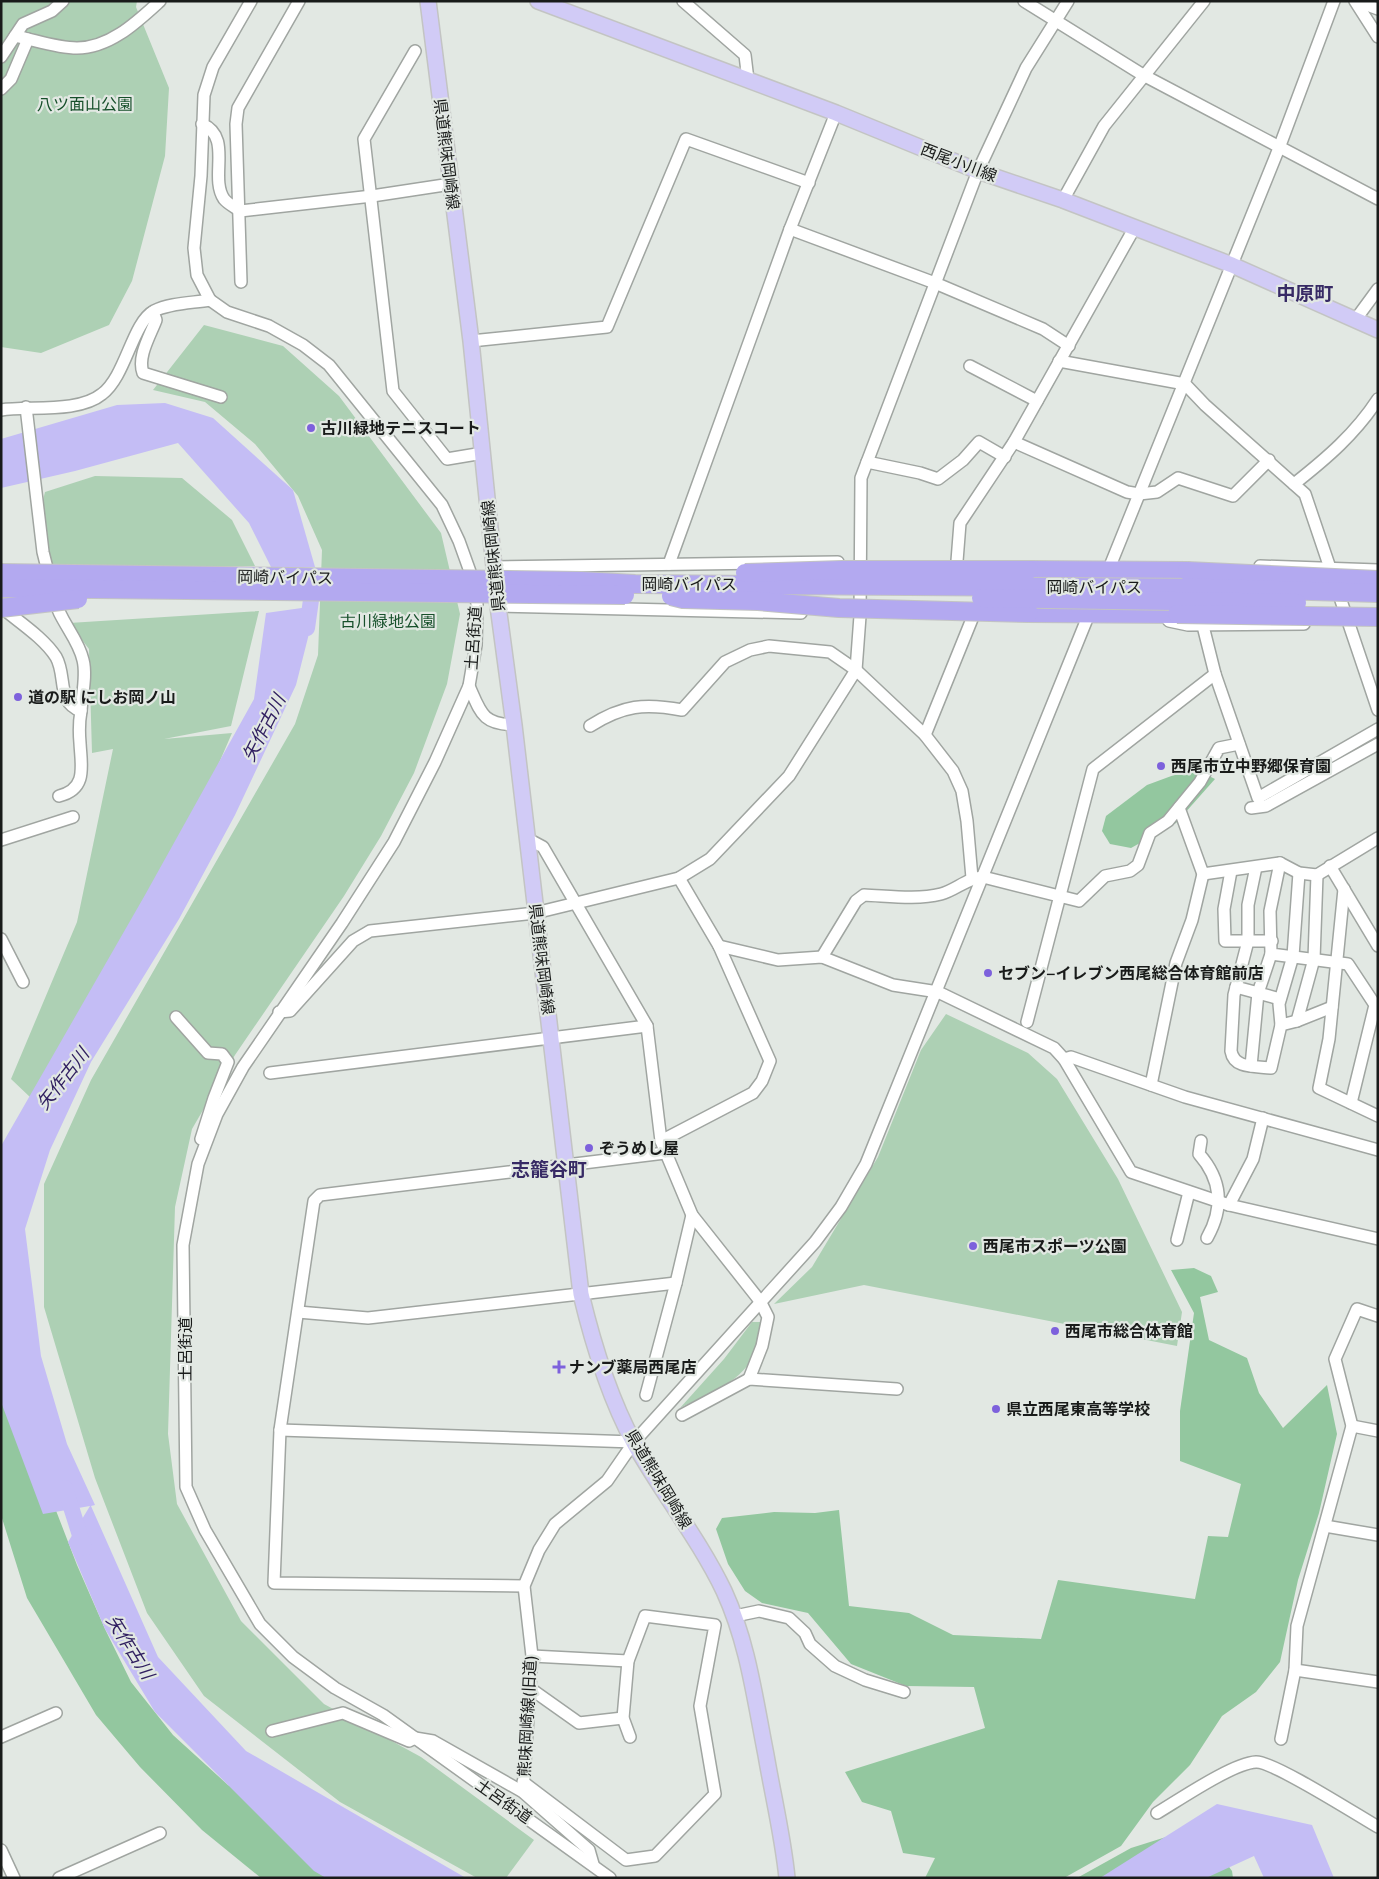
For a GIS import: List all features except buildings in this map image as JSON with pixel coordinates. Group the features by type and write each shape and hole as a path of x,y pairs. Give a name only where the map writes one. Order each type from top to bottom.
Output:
{"highway":[{"path":"635,584 669,575 842,570 1187,571 1378,580"},
{"name":"岡崎バイパス","path":"1,573 581,581 635,584 1210,588 1378,593"},
{"name":"岡崎バイパス","path":"1,588 1208,600 1378,605"},
{"path":"1,607 63,600 226,595 232,590"},
{"path":"671,596 683,599 758,601 839,608 1029,613 1378,617"}],"main road":[{"name":"県道熊味岡崎線","path":"428,1 471,341 498,606 528,838 535,913 552,1038 581,1294 590,1334 610,1389 634,1442 688,1527 723,1590 734,1616 747,1656 787,1878"},
{"name":"西尾小川線","path":"538,1 836,113 978,171 1063,200 1232,265 1378,330"}],"street":[{"path":"1,58 23,24 52,11 62,1"},
{"path":"15,36 77,48 102,42 130,28 160,1"},
{"path":"189,303 196,296 199,289 194,248 201,176 204,95 212,67 251,1"},
{"path":"241,282 236,124 238,108 299,1"},
{"path":"683,1 745,56 748,80"},
{"path":"1024,1 1143,75 1378,199"},
{"path":"279,1012 290,1011 353,941 370,931 535,913 575,905 679,878 710,859 789,776 856,670 860,616 861,478 978,171 1026,68 1068,1"},
{"path":"1063,200 1104,126 1204,1"},
{"name":"熊味岡崎線(旧道)","path":"523,1787 532,1656 524,1586 529,1571 555,1524 607,1481 634,1442 815,1242 841,1207 866,1164 938,992 978,877 1185,384 1279,148 1334,1"},
{"path":"1355,1 1378,9"},
{"path":"1355,1 1378,37"},
{"path":"1,89 11,79 28,39"},
{"path":"415,51 364,138 393,392 447,459 483,453"},
{"path":"669,564 790,229 836,113"},
{"path":"202,124 212,130 217,141 218,181 224,199 240,211 372,196 450,184"},
{"path":"471,341 608,327 686,139 809,183"},
{"path":"957,561 960,523 1014,442 1135,228"},
{"path":"790,229 935,283 1044,330 1069,346"},
{"path":"1,410 76,405 102,395 120,373 145,319 153,312 210,300 197,276"},
{"path":"1356,319 1378,289"},
{"name":"土呂街道","path":"210,300 227,312 269,326 303,345 329,365 442,505 459,541 473,580 477,604 476,646 469,686 435,762 394,842 342,923 243,1067 217,1114 198,1164 183,1245 186,1487 205,1530 260,1624 293,1657 334,1688 383,1715 610,1878"},
{"path":"153,312 156,320 142,357 140,366 143,373 221,397"},
{"path":"1059,360 1185,384 1205,405 1306,494 1329,568 1378,710"},
{"path":"970,366 1037,401"},
{"path":"1294,484 1335,451 1363,421 1378,399"},
{"path":"26,407 43,552 57,612 79,647 83,658 80,746 83,770 74,787 67,794 59,796"},
{"path":"867,462 920,473 938,479 963,460 979,442 1004,457"},
{"path":"1014,442 1127,492 1140,494 1157,492 1178,478 1233,496 1269,460"},
{"path":"495,567 957,561 1029,563 1035,571"},
{"path":"1142,571 1156,566 1184,564 1378,570"},
{"path":"498,606 728,610 972,619 1043,619 1057,613"},
{"path":"1,607 43,643 56,658 66,700 72,708 81,711"},
{"path":"1169,614 1170,621 1203,626 1378,625"},
{"path":"925,735 972,619"},
{"path":"1203,626 1215,674 1258,798 1378,728"},
{"path":"590,726 608,715 627,708 656,705 682,710 725,662 750,650 769,646 830,652 856,670 925,735 953,771 962,791 978,877"},
{"path":"1027,1022 1093,769 1215,674"},
{"path":"469,686 481,713 495,724 514,724"},
{"path":"822,957 856,901 864,895 923,896 942,894 978,877 1079,901 1105,876 1130,871 1138,865 1144,855 1150,833 1168,821 1200,782 1219,748 1239,744"},
{"path":"1252,808 1266,806 1378,744"},
{"path":"1151,1085 1176,963 1192,920 1203,874 1178,808"},
{"path":"1,840 73,817"},
{"path":"528,838 543,846 575,905 646,1026 663,1147 692,1214 760,1302 768,1317 762,1346 749,1379"},
{"path":"1203,874 1280,864 1299,873 1317,874 1378,838"},
{"path":"1251,1066 1258,993 1271,954 1270,911 1280,864"},
{"path":"1330,866 1378,946"},
{"path":"1256,867 1248,906 1248,941 1236,986 1231,1051 1232,1060 1237,1064 1251,1066 1271,1068 1280,1025 1280,999 1293,956 1299,873"},
{"path":"1231,870 1224,909 1225,941 1272,941"},
{"path":"1297,1021 1314,959 1317,874"},
{"path":"524,1586 274,1583 280,1430 314,1201 320,1195 566,1165 663,1147 752,1093 762,1081 770,1061 719,946 679,878"},
{"path":"1344,889 1332,1007 1319,1088 1378,1116"},
{"path":"1,939 23,982"},
{"path":"719,946 778,960 822,957 892,985 938,992 1054,1048 1064,1059 1131,1172 1224,1203 1377,1238"},
{"path":"1271,954 1348,964 1375,1005 1351,1103"},
{"path":"1236,986 1280,999"},
{"path":"1280,1025 1297,1021 1332,1007"},
{"path":"176,1017 208,1053 222,1054 228,1060 202,1133 201,1139 206,1143"},
{"path":"270,1073 646,1026"},
{"path":"1064,1059 1071,1058 1151,1085 1378,1150"},
{"path":"1207,1238 1224,1203 1253,1159 1263,1118"},
{"path":"1201,1142 1199,1154 1207,1163 1224,1203"},
{"path":"1177,1240 1189,1192"},
{"path":"646,1395 692,1214"},
{"path":"298,1312 368,1318 676,1283"},
{"path":"1281,1739 1296,1670 1298,1626 1352,1426 1335,1359 1356,1309 1378,1316"},
{"path":"682,1415 749,1379 897,1389"},
{"path":"1352,1426 1378,1431"},
{"path":"280,1430 634,1442"},
{"path":"1325,1526 1378,1535"},
{"path":"734,1616 758,1611 789,1618 805,1633 810,1644 835,1666 865,1680 904,1692"},
{"path":"272,1731 343,1713 397,1737 410,1741 414,1738 433,1741 523,1787 626,1860 655,1856 715,1794 700,1706 715,1625 645,1616 628,1661 623,1718 630,1737"},
{"path":"532,1656 628,1661"},
{"path":"1296,1670 1378,1682"},
{"path":"531,1689 579,1723 623,1718"},
{"path":"1,1737 56,1713"},
{"path":"1157,1813 1232,1769 1256,1762 1275,1767 1378,1827"},
{"path":"523,1787 589,1850 593,1864"},
{"path":"59,1878 160,1833"},
{"path":"1,1850 14,1878"}],"green space":[{"name":"八ツ面山公園","path":"1,1 137,1 136,7 169,88 165,156 132,281 109,325 41,353 1,347"},
{"name":"古川緑地公園","path":"204,325 283,346 339,396 441,533 460,614 447,684 414,773 381,836 344,896 235,1055 192,1129 175,1207 168,1434 177,1504 241,1621 324,1704 421,1757 534,1840 506,1878 477,1878 340,1802 204,1696 147,1613 95,1478 44,1307 44,1184 91,1080 295,724 318,655 322,550 298,496 255,444 205,402 153,390"},
{"path":"95,476 182,478 232,520 255,566 50,570 41,508 45,492"},
{"path":"259,611 231,726 164,739 232,733 165,888 31,1098 11,1079 77,922 113,749 92,753 89,649 69,623"},
{"path":"1193,768 1215,779 1176,823 1131,848 1110,844 1102,831 1106,816 1147,785"},
{"path":"946,1014 1028,1053 1057,1079 1118,1179 1182,1312 1177,1346 864,1285 774,1304 812,1267 878,1157 921,1050"},
{"path":"1194,1268 1211,1276 1218,1292 1200,1297 1209,1340 1247,1358 1259,1393 1283,1428 1327,1385 1337,1434 1319,1513 1298,1580 1280,1662 1256,1692 1222,1716 1190,1765 1153,1802 1121,1846 1064,1878 925,1878 935,1858 903,1853 891,1811 862,1802 845,1772 985,1728 974,1687 906,1686 851,1664 808,1613 762,1603 745,1591 728,1564 716,1529 722,1518 774,1512 815,1513 839,1510 849,1606 909,1613 953,1635 1041,1639 1058,1580 1195,1599 1208,1536 1228,1537 1241,1484 1180,1461 1180,1411 1194,1313 1171,1270"},
{"path":"752,1322 761,1322 756,1349 747,1366 739,1375 721,1388 680,1408 724,1359"},
{"path":"1,1368 77,1565 131,1682 173,1735 228,1785 398,1878 261,1878 202,1830 140,1767 96,1715 27,1598 1,1515"},
{"path":"1166,1837 1215,1848 1232,1871 1233,1878 1077,1878 1131,1848"}],"water":[{"path":"165,403 213,418 293,490 315,567 272,569 249,523 178,443 75,471 1,488 1,439 117,405"},
{"path":"316,606 296,685 235,815 179,919 91,1062 50,1150 25,1229 41,1356 67,1444 95,1505 91,1506 158,1657 246,1751 466,1878 326,1878 314,1871 155,1712 105,1629 68,1542 90,1506 43,1514 1,1402 1,1146 145,895 254,699 266,613"},
{"path":"1217,1804 1312,1825 1334,1878 1264,1878 1254,1856 1206,1878 1100,1878"}],"waterway":[{"name":"矢作古川","path":"307,628 313,586 312,578"},
{"name":"矢作古川","path":"65,1488 84,1548"}],"place":[{"name":"古川緑地テニスコート","path":"311,428"},
{"name":"道の駅 にしお岡ノ山","path":"18,697"},
{"name":"西尾市立中野郷保育園","path":"1161,766"},
{"name":"セブン−イレブン西尾総合体育館前店","path":"988,973"},
{"name":"ぞうめし屋","path":"589,1148"},
{"name":"西尾市スポーツ公園","path":"973,1246"},
{"name":"西尾市総合体育館","path":"1055,1331"},
{"name":"ナンブ薬局西尾店","path":"559,1367"},
{"name":"県立西尾東高等学校","path":"996,1409"}],"district":[{"name":"中原町","path":"1305,293"},
{"name":"志籠谷町","path":"549,1169"}]}
